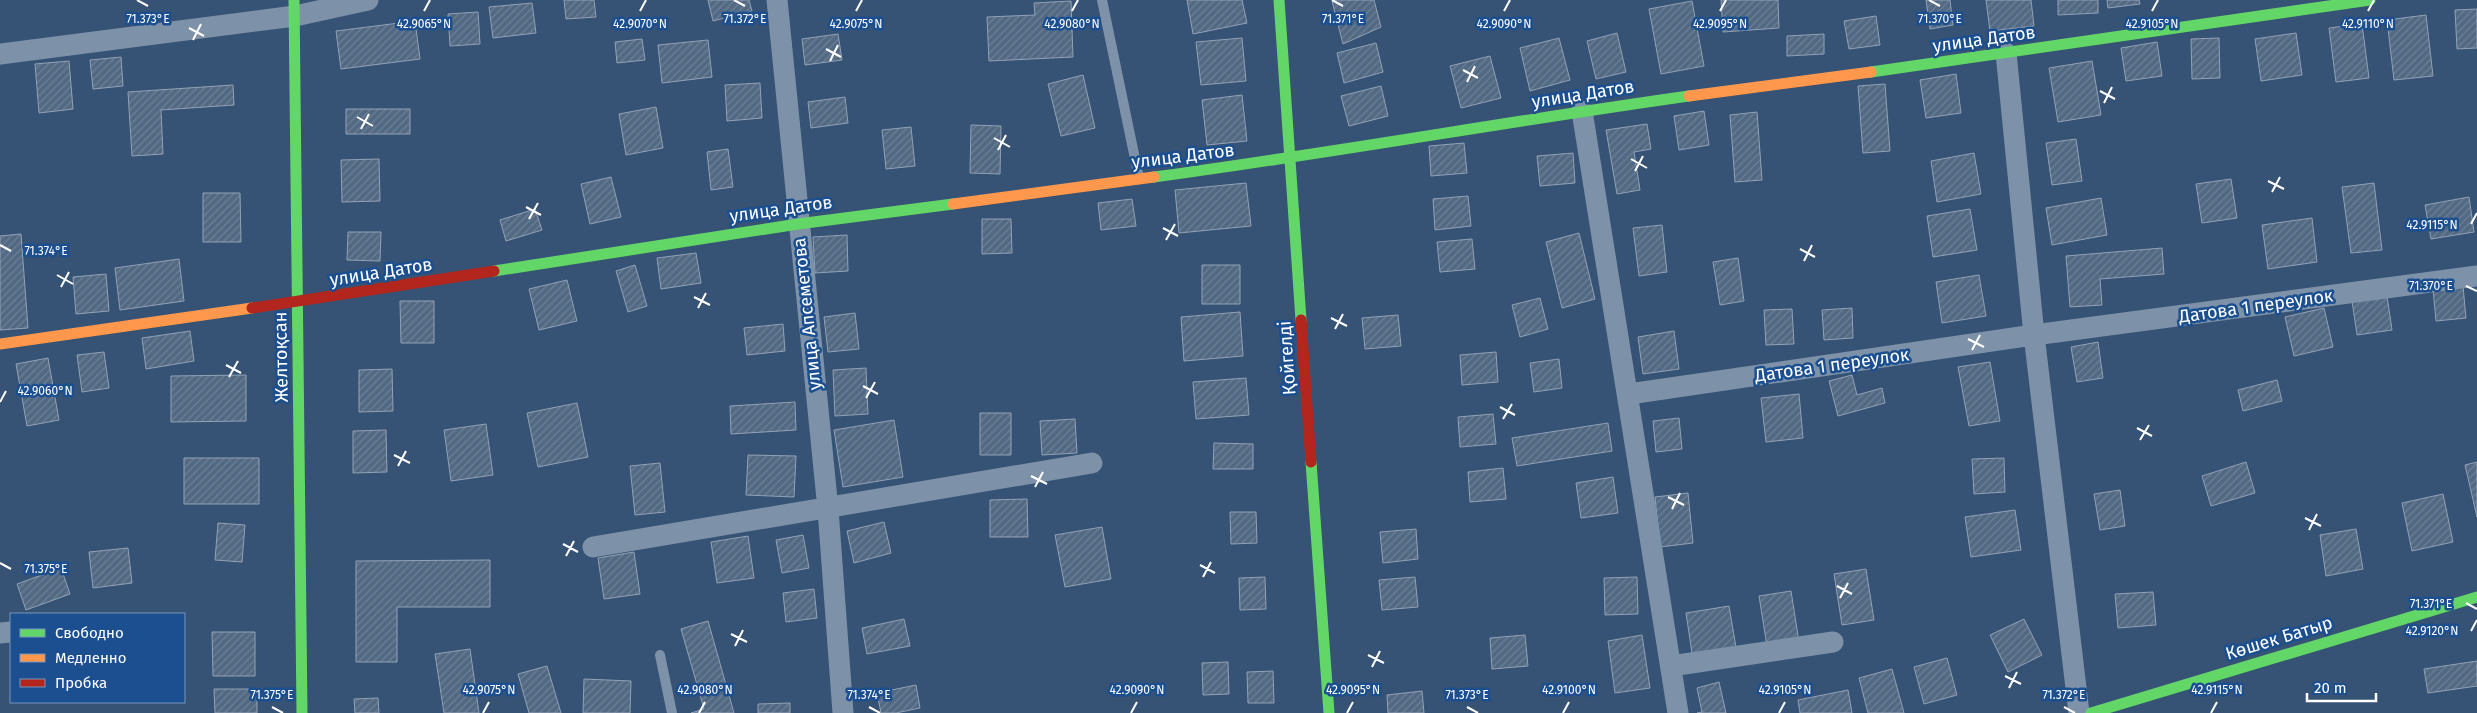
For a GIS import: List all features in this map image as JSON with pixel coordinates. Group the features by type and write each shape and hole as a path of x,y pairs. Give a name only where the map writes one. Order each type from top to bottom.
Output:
{"street":[{"path":"0,54 295,8 368,0"},
{"name":"улица Апсеметова","path":"777,0 828,509 843,713"},
{"name":"Қойгелді","path":"1279,0 1329,713"},
{"name":"улица Датов","path":"0,344 298,302 798,224 1291,159 1582,111 2006,54 2370,0"},
{"name":"Желтоқсан","path":"295,8 302,713"},
{"path":"2006,54 2034,335 2079,713"},
{"path":"1582,111 1629,394 1678,713"},
{"name":"Датова 1 переулок","path":"1629,394 2034,335 2477,276"},
{"path":"593,547 828,509 1092,463"},
{"name":"Көшек Батыр","path":"2091,713 2126,708 2477,597"},
{"path":"1671,666 1833,642"}],"lane":[{"path":"1102,0 1139,179"},
{"path":"660,655 672,713"}],"building":[{"path":"564,0 594,0 596,17 566,19"},
{"path":"708,0 749,0 752,11 713,21"},
{"path":"1187,0 1242,0 1247,23 1193,34"},
{"path":"1374,0 1381,27 1343,44 1332,1"},
{"path":"1721,0 1778,0 1779,28 1723,32"},
{"path":"1926,0 1950,0 1953,25 1930,29"},
{"path":"1986,0 2031,0 2034,26 1990,31"},
{"path":"2058,0 2098,0 2098,13 2058,15"},
{"path":"2107,0 2139,0 2140,4 2108,8"},
{"path":"1071,1 1073,57 989,61 987,17 1035,15 1034,3"},
{"path":"1692,1 1704,66 1661,74 1649,9"},
{"path":"532,3 536,33 493,38 489,7"},
{"path":"2477,9 2477,48 2457,49 2455,10"},
{"path":"478,12 480,44 450,46 448,14"},
{"path":"2426,15 2433,76 2394,80 2387,20"},
{"path":"1876,16 1880,45 1849,49 1844,21"},
{"path":"415,21 420,59 341,69 336,31"},
{"path":"2362,24 2369,78 2336,82 2329,28"},
{"path":"1617,33 1626,72 1596,79 1587,41"},
{"path":"2296,33 2302,75 2261,81 2255,39"},
{"path":"838,34 842,60 805,65 802,39"},
{"path":"1824,34 1824,54 1787,56 1787,36"},
{"path":"1242,38 1246,81 1201,85 1196,42"},
{"path":"1559,38 1570,80 1530,91 1520,48"},
{"path":"2219,38 2220,78 2192,79 2191,39"},
{"path":"642,39 645,60 617,63 615,42"},
{"path":"708,40 712,77 662,83 658,45"},
{"path":"2157,42 2162,76 2126,81 2121,48"},
{"path":"1376,43 1383,72 1344,83 1337,53"},
{"path":"1490,56 1501,98 1461,108 1450,66"},
{"path":"121,57 123,86 93,89 90,60"},
{"path":"69,61 73,109 39,113 35,64"},
{"path":"2092,61 2101,115 2058,122 2049,68"},
{"path":"1956,74 1961,113 1926,118 1920,80"},
{"path":"1083,75 1095,128 1061,136 1048,84"},
{"path":"760,83 762,118 727,121 725,85"},
{"path":"1885,84 1890,151 1863,153 1858,86"},
{"path":"233,85 234,105 161,110 163,154 132,156 128,92"},
{"path":"1381,86 1388,116 1349,126 1341,96"},
{"path":"1242,95 1247,141 1207,145 1202,100"},
{"path":"845,97 848,123 811,128 808,102"},
{"path":"656,107 663,148 626,155 619,114"},
{"path":"346,109 410,109 410,134 346,134"},
{"path":"1704,111 1709,145 1679,150 1674,116"},
{"path":"1757,112 1762,180 1735,182 1730,115"},
{"path":"1647,124 1651,149 1634,152 1640,190 1617,194 1606,130"},
{"path":"971,125 1001,126 1000,174 970,173"},
{"path":"911,127 915,166 886,169 882,130"},
{"path":"2076,139 2082,181 2052,185 2046,143"},
{"path":"1464,143 1467,173 1431,176 1429,146"},
{"path":"728,149 733,187 711,190 707,152"},
{"path":"1573,153 1575,183 1540,186 1537,156"},
{"path":"1974,153 1981,194 1937,202 1931,161"},
{"path":"379,159 380,201 342,202 341,160"},
{"path":"611,177 621,217 590,224 581,184"},
{"path":"2231,179 2237,218 2202,223 2196,184"},
{"path":"1246,183 1251,226 1179,233 1175,190"},
{"path":"2374,183 2382,250 2351,253 2342,187"},
{"path":"203,193 240,193 241,242 203,242"},
{"path":"1468,196 1471,226 1435,230 1433,199"},
{"path":"2469,197 2474,232 2431,239 2425,205"},
{"path":"2101,198 2107,235 2052,245 2046,208"},
{"path":"1132,199 1136,226 1101,230 1098,203"},
{"path":"535,209 542,230 506,241 500,220"},
{"path":"1970,209 1977,250 1933,257 1927,216"},
{"path":"2312,218 2317,262 2268,269 2262,225"},
{"path":"982,219 1011,219 1012,253 982,254"},
{"path":"1662,225 1667,272 1639,276 1633,228"},
{"path":"348,232 381,232 380,261 347,260"},
{"path":"1579,233 1595,299 1562,308 1546,242"},
{"path":"21,234 28,328 0,330 0,236"},
{"path":"847,235 848,271 815,273 813,237"},
{"path":"1472,239 1475,269 1440,272 1437,242"},
{"path":"2162,248 2164,274 2100,279 2102,305 2070,307 2066,256"},
{"path":"696,253 701,283 661,289 657,258"},
{"path":"1738,258 1744,301 1720,305 1713,262"},
{"path":"179,259 184,301 120,310 115,268"},
{"path":"635,265 647,306 628,312 616,271"},
{"path":"1202,265 1240,265 1240,304 1202,304"},
{"path":"106,274 109,311 76,314 73,277"},
{"path":"1979,275 1986,316 1942,323 1936,282"},
{"path":"567,280 577,321 539,330 529,289"},
{"path":"2463,286 2466,318 2436,321 2433,289"},
{"path":"2387,296 2392,330 2357,335 2352,301"},
{"path":"1540,298 1548,329 1520,337 1512,305"},
{"path":"400,301 434,301 434,343 401,343"},
{"path":"1852,308 1853,338 1824,340 1822,310"},
{"path":"2324,308 2333,347 2294,356 2285,317"},
{"path":"1792,309 1794,344 1766,345 1764,310"},
{"path":"1240,312 1243,356 1184,361 1181,317"},
{"path":"855,313 859,349 828,352 824,317"},
{"path":"1398,315 1401,346 1365,349 1362,318"},
{"path":"783,324 785,351 747,355 744,328"},
{"path":"190,331 194,361 146,369 142,338"},
{"path":"1674,331 1679,369 1643,374 1638,337"},
{"path":"2098,342 2103,378 2077,382 2071,347"},
{"path":"104,352 109,388 82,392 77,355"},
{"path":"1496,352 1498,382 1462,385 1460,355"},
{"path":"48,358 59,420 27,426 16,364"},
{"path":"1559,359 1562,388 1534,392 1530,363"},
{"path":"1990,362 2000,421 1969,426 1958,367"},
{"path":"866,368 868,414 835,416 833,370"},
{"path":"392,369 393,411 359,412 359,370"},
{"path":"246,375 246,421 171,422 171,376"},
{"path":"1852,375 1857,395 1882,388 1885,403 1838,416 1829,381"},
{"path":"1246,378 1249,415 1196,419 1193,382"},
{"path":"2277,380 2282,401 2243,411 2238,390"},
{"path":"1799,394 1803,438 1766,442 1761,398"},
{"path":"795,402 796,430 731,434 730,406"},
{"path":"577,403 588,457 538,467 527,413"},
{"path":"980,413 1011,413 1011,455 980,455"},
{"path":"1493,414 1496,444 1460,447 1458,417"},
{"path":"1679,418 1682,449 1656,452 1653,421"},
{"path":"1075,419 1077,453 1042,455 1040,421"},
{"path":"894,420 903,477 843,487 834,430"},
{"path":"1608,423 1612,451 1517,466 1512,438"},
{"path":"486,424 493,475 451,481 444,430"},
{"path":"386,430 387,472 353,473 353,431"},
{"path":"1214,443 1253,444 1253,469 1213,469"},
{"path":"748,455 796,456 794,497 746,495"},
{"path":"184,458 259,458 259,504 184,504"},
{"path":"2004,458 2005,492 1974,494 1972,459"},
{"path":"2246,462 2255,493 2211,506 2202,476"},
{"path":"2477,462 2477,517 2465,465"},
{"path":"660,463 665,512 635,515 630,466"},
{"path":"1503,468 1506,499 1470,502 1468,472"},
{"path":"1613,477 1618,513 1581,518 1576,483"},
{"path":"2120,490 2125,526 2100,530 2094,494"},
{"path":"1688,493 1693,543 1660,547 1655,497"},
{"path":"2443,494 2453,542 2412,551 2402,503"},
{"path":"1027,499 1028,537 990,537 990,500"},
{"path":"2015,510 2021,550 1971,557 1965,517"},
{"path":"1230,512 1256,512 1257,543 1231,544"},
{"path":"884,522 891,553 854,563 847,531"},
{"path":"218,523 245,525 242,562 215,560"},
{"path":"1102,527 1111,579 1065,587 1055,535"},
{"path":"1416,529 1418,559 1383,563 1380,532"},
{"path":"2356,529 2363,569 2326,576 2320,535"},
{"path":"803,535 809,568 782,573 776,540"},
{"path":"748,536 754,578 717,583 711,542"},
{"path":"128,548 132,583 93,588 89,552"},
{"path":"634,552 640,594 604,599 598,558"},
{"path":"490,560 490,607 397,607 397,662 356,662 356,561"},
{"path":"61,568 70,594 26,610 17,584"},
{"path":"1866,569 1874,620 1842,625 1834,574"},
{"path":"1265,577 1266,609 1240,610 1239,578"},
{"path":"1415,577 1418,607 1382,610 1379,580"},
{"path":"1637,577 1638,614 1605,615 1604,578"},
{"path":"814,589 817,618 786,622 783,593"},
{"path":"1791,591 1799,642 1767,646 1759,596"},
{"path":"2153,592 2156,625 2118,628 2115,594"},
{"path":"1729,606 1737,653 1693,660 1686,613"},
{"path":"904,619 910,646 867,654 862,628"},
{"path":"2024,619 2042,655 2008,672 1990,635"},
{"path":"708,621 734,713 691,713 704,709 681,629"},
{"path":"212,632 255,632 255,676 213,676"},
{"path":"1525,635 1528,666 1492,669 1490,638"},
{"path":"1642,635 1650,688 1615,693 1608,641"},
{"path":"470,649 479,713 444,713 435,654"},
{"path":"1947,658 1957,695 1924,704 1914,667"},
{"path":"2477,661 2477,686 2428,693 2424,669"},
{"path":"1228,662 1229,694 1203,695 1202,663"},
{"path":"547,666 561,713 529,713 518,674"},
{"path":"1892,669 1904,713 1868,713 1859,678"},
{"path":"1273,671 1274,703 1248,703 1247,672"},
{"path":"584,679 631,681 630,713 583,713"},
{"path":"1719,682 1726,713 1697,713 1702,712 1697,688"},
{"path":"916,685 920,708 896,713 881,713 877,693"},
{"path":"214,689 257,689 257,713 215,713"},
{"path":"1848,690 1852,713 1800,713 1798,700"},
{"path":"1422,691 1424,713 1388,713 1387,695"},
{"path":"378,698 379,713 355,713 354,699"},
{"path":"790,703 790,713 758,713 758,704"}],"traffic: fast":[{"path":"294,0 302,713"},
{"path":"1279,0 1301,320"},
{"path":"1871,72 2370,0"},
{"path":"1154,177 1689,96"},
{"path":"494,271 798,224 953,204"},
{"path":"1311,462 1329,713"},
{"path":"2091,713 2477,597"}],"traffic: slow":[{"path":"1689,96 1871,72"},
{"path":"953,204 1154,177"},
{"path":"0,344 252,308"}],"traffic: jam":[{"path":"252,308 494,271"},
{"path":"1301,320 1311,462"}]}
